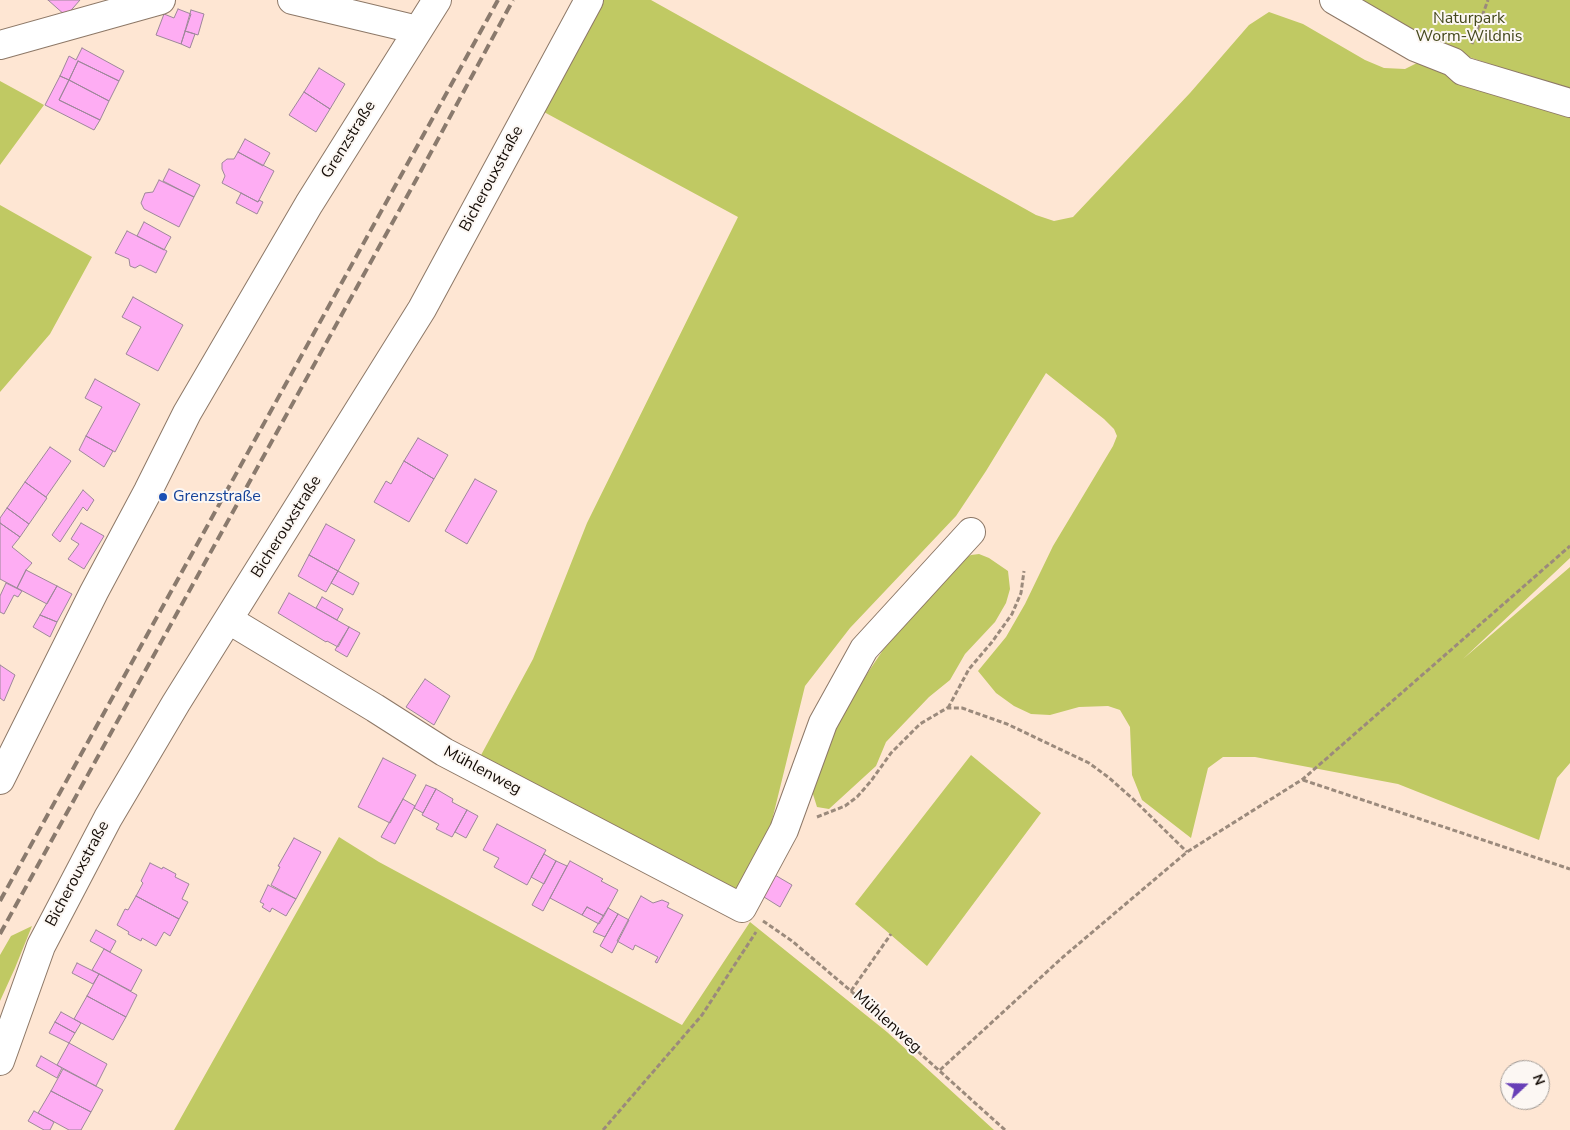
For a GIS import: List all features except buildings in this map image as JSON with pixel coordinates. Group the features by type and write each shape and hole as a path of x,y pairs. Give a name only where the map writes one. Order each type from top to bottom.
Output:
{"street":[{"path":"0,45 161,0"},
{"path":"292,0 418,30"},
{"name":"Grenzstraße","path":"0,780 94,592 187,413 309,204 437,0"},
{"name":"Bicherouxstraße","path":"0,1061 41,946 108,818 176,703 422,309 589,0"},
{"path":"1334,0 1415,47 1453,62 1462,71 1570,103"},
{"path":"753,915 823,722 864,649 971,532"},
{"name":"Mühlenweg","path":"229,620 444,752 753,915"}],"path":[{"path":"1462,71 1488,0"},
{"path":"940,1070 1063,957 1187,852 1303,780 1570,546"},
{"path":"784,830 845,806 871,781 891,753 920,724 947,708 969,669 1012,614 1021,593 1024,571"},
{"path":"947,708 962,708 1007,724 1088,764 1108,777 1132,798 1187,852"},
{"path":"1303,780 1570,869"},
{"path":"603,1130 702,1015 753,915"},
{"name":"Mühlenweg","path":"753,915 792,942 851,991 1005,1130"},
{"path":"851,991 891,934"}],"green space":[{"path":"603,0 651,0 1036,215 1054,221 1073,217 1190,93 1249,25 1269,12 1303,24 1365,60 1384,68 1405,69 1427,58 1570,110 1570,558 1463,659 1570,567 1570,763 1557,778 1539,840 1398,784 1255,757 1223,757 1208,768 1191,838 1142,800 1132,775 1130,727 1120,710 1108,706 1079,707 1050,715 1031,714 1014,706 996,693 978,671 1006,637 1025,604 1053,546 1113,446 1117,436 1114,429 1104,419 1046,373 956,516 850,628 805,686 764,853 740,896 480,757 533,659 587,523 738,217 544,112"},
{"name":"Naturpark Worm-Wildnis","path":"1349,0 1570,0 1570,91 1460,54"},
{"path":"0,81 44,105 0,165"},
{"path":"0,205 92,257 50,334 0,392"},
{"path":"979,554 989,558 1008,571 1010,589 1006,603 995,622 965,654 950,680 929,697 886,742 876,766 829,809 817,807 812,791 832,726 883,650 904,623 960,561 971,555"},
{"path":"971,755 1041,813 927,966 855,904"},
{"path":"339,837 379,862 682,1025 750,922 887,1032 994,1130 174,1130"},
{"path":"32,926 0,1001 0,955 11,936"}],"railway":[{"path":"0,901 498,0"},
{"path":"0,934 416,180 513,0"}],"place":[{"name":"Grenzstraße","path":"163,497"}]}
